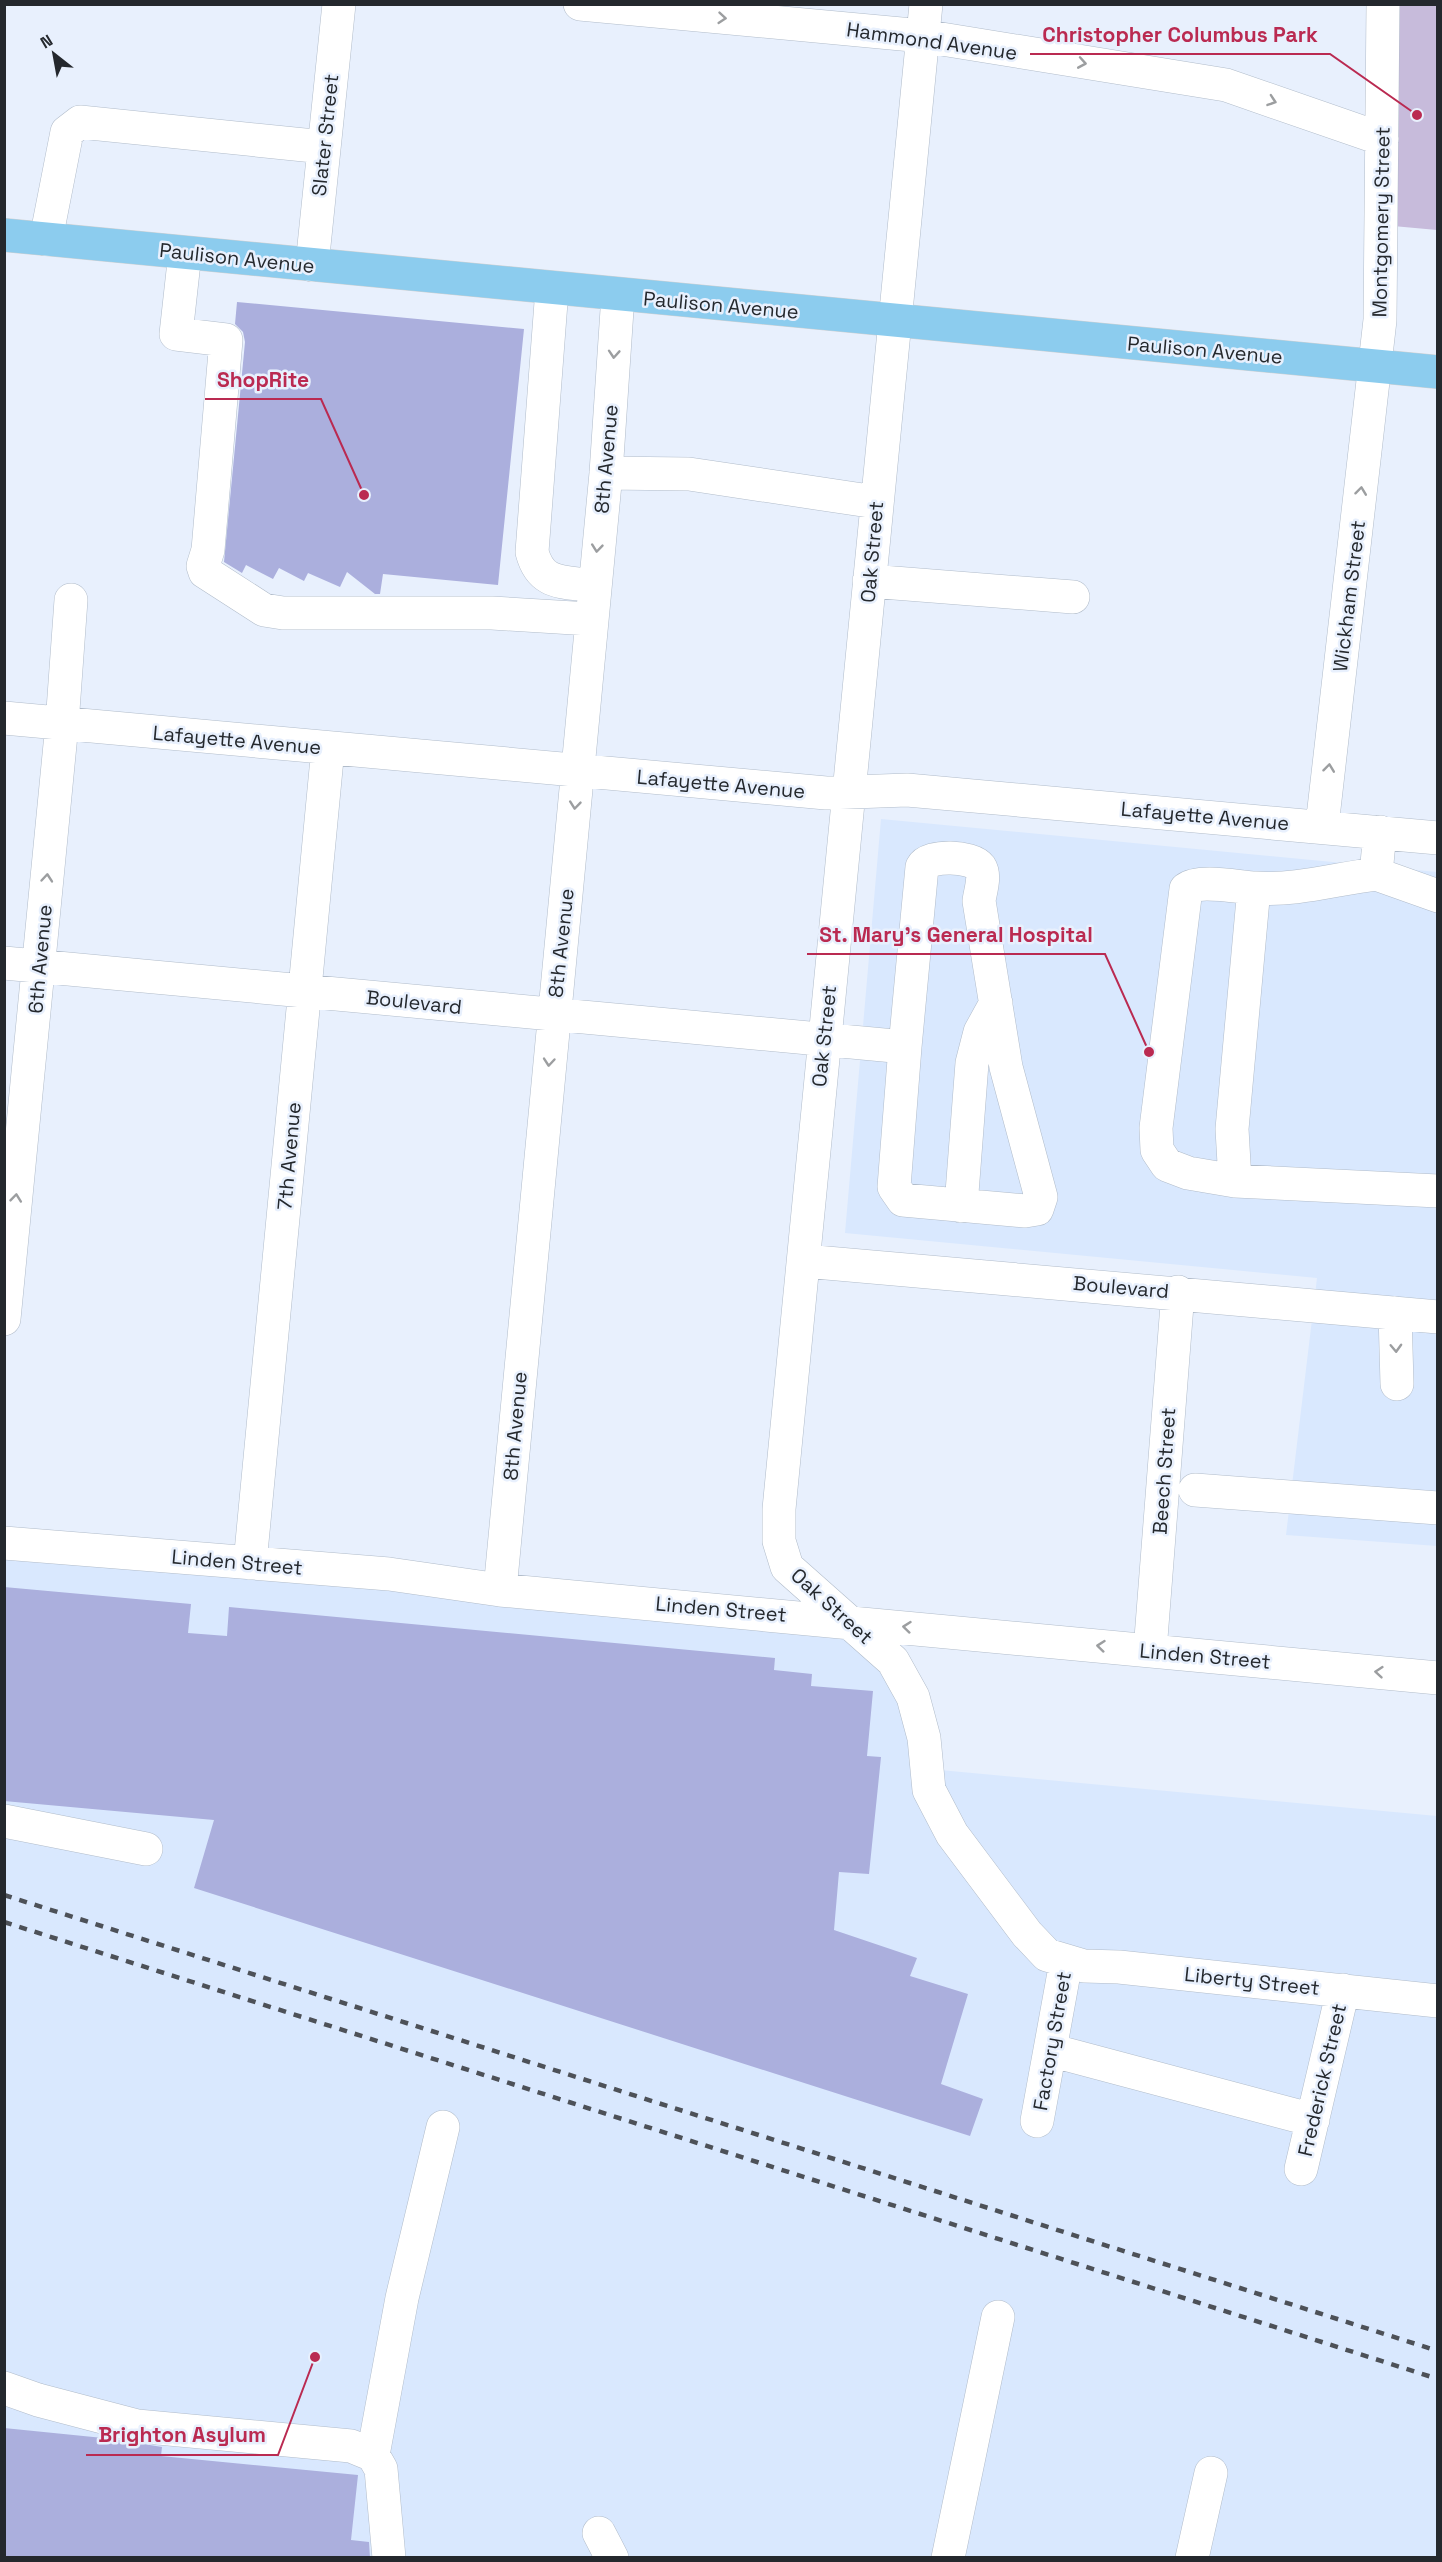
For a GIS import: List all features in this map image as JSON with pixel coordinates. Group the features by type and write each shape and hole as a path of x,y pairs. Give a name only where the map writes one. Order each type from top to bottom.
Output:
{"main road":[{"name":"Paulison Avenue","path":"4,236 1437,372"}],"street":[{"name":"Slater Street","path":"312,265 339,4"},
{"name":"Hammond Avenue","path":"580,4 923,36 1226,85 1382,139"},
{"name":"Oak Street","path":"926,4 824,1040 779,1509 778,1541 787,1567 892,1661 913,1697 924,1738 929,1790 952,1834 1027,1934 1047,1955 1066,1962"},
{"name":"Montgomery Street","path":"1376,366 1380,320 1383,4"},
{"path":"46,240 67,132 81,122 324,147"},
{"path":"185,253 176,334 226,340 208,550 203,567 205,572 264,610 283,613 492,613 590,619"},
{"path":"552,289 532,552 536,568 546,578 593,586"},
{"name":"8th Avenue","path":"500,1590 578,772 593,586 606,473 618,295"},
{"name":"Wickham Street","path":"1322,826 1376,366"},
{"path":"606,473 689,474 876,502"},
{"path":"869,581 1073,597"},
{"name":"6th Avenue","path":"4,1319 62,724 71,600"},
{"name":"Lafayette Avenue","path":"4,718 826,794 907,790 1437,838"},
{"name":"7th Avenue","path":"250,1563 328,748"},
{"path":"1376,874 1380,832"},
{"path":"928,860 963,860 978,865 982,870 979,901 1006,1067 1041,1197 1037,1209 1025,1211 903,1200 894,1187 905,1047 921,872 928,860"},
{"path":"1437,896 1376,874 1338,879 1310,887 1254,888 1198,884 1186,889 1156,1128 1157,1150 1167,1165 1188,1173 1235,1181 1437,1191"},
{"path":"1235,1181 1232,1129 1254,888"},
{"name":"Boulevard","path":"4,963 905,1047"},
{"path":"961,1206 972,1063 980,1032 996,1003"},
{"name":"Boulevard","path":"804,1261 1178,1292 1437,1317"},
{"name":"Beech Street","path":"1150,1651 1178,1292"},
{"path":"1395,1313 1397,1384"},
{"path":"1195,1490 1437,1508"},
{"name":"Linden Street","path":"4,1543 389,1574 500,1590 1437,1678"},
{"path":"4,1821 146,1849"},
{"name":"Liberty Street","path":"1066,1962 1084,1966 1119,1967 1437,2001"},
{"name":"Factory Street","path":"1037,2121 1066,1962"},
{"name":"Frederick Street","path":"1301,2169 1343,1990"},
{"path":"1050,2050 1313,2120"},
{"path":"373,2455 402,2298 443,2127"},
{"path":"948,2558 998,2317"},
{"path":"4,2388 38,2400 137,2426 351,2446 373,2455 381,2469 389,2558"},
{"path":"1192,2558 1211,2473"}],"shaded area":[{"path":"1399,5 1437,5 1437,230 1393,226"},
{"path":"881,819 1437,872 1437,1546 1286,1535 1317,1278 845,1233"},
{"path":"4,1539 865,1623 940,1770 1437,1816 1437,2557 5,2557"}],"building":[{"path":"237,302 524,329 498,585 383,574 380,594 375,594 347,572 340,587 308,573 304,581 279,568 273,579 246,565 242,573 224,562 245,342 243,332 235,324"},
{"path":"4,1587 191,1604 188,1633 227,1636 229,1607 775,1658 774,1670 812,1674 811,1686 873,1691 867,1756 881,1757 869,1874 839,1872 834,1930 917,1958 910,1976 968,1994 941,2084 983,2099 970,2136 194,1888 214,1820 4,1801"},
{"path":"4,2428 113,2439 162,2447 161,2456 358,2475 351,2540 369,2542 370,2558 4,2558"}],"railway":[{"path":"4,1895 1438,2351"},
{"path":"4,1922 1438,2379"}],"place":[{"name":"Christopher Columbus Park","path":"1417,115"},
{"name":"ShopRite","path":"364,495"},
{"name":"St. Mary's General Hospital","path":"1149,1052"},
{"name":"Brighton Asylum","path":"315,2357"}]}
